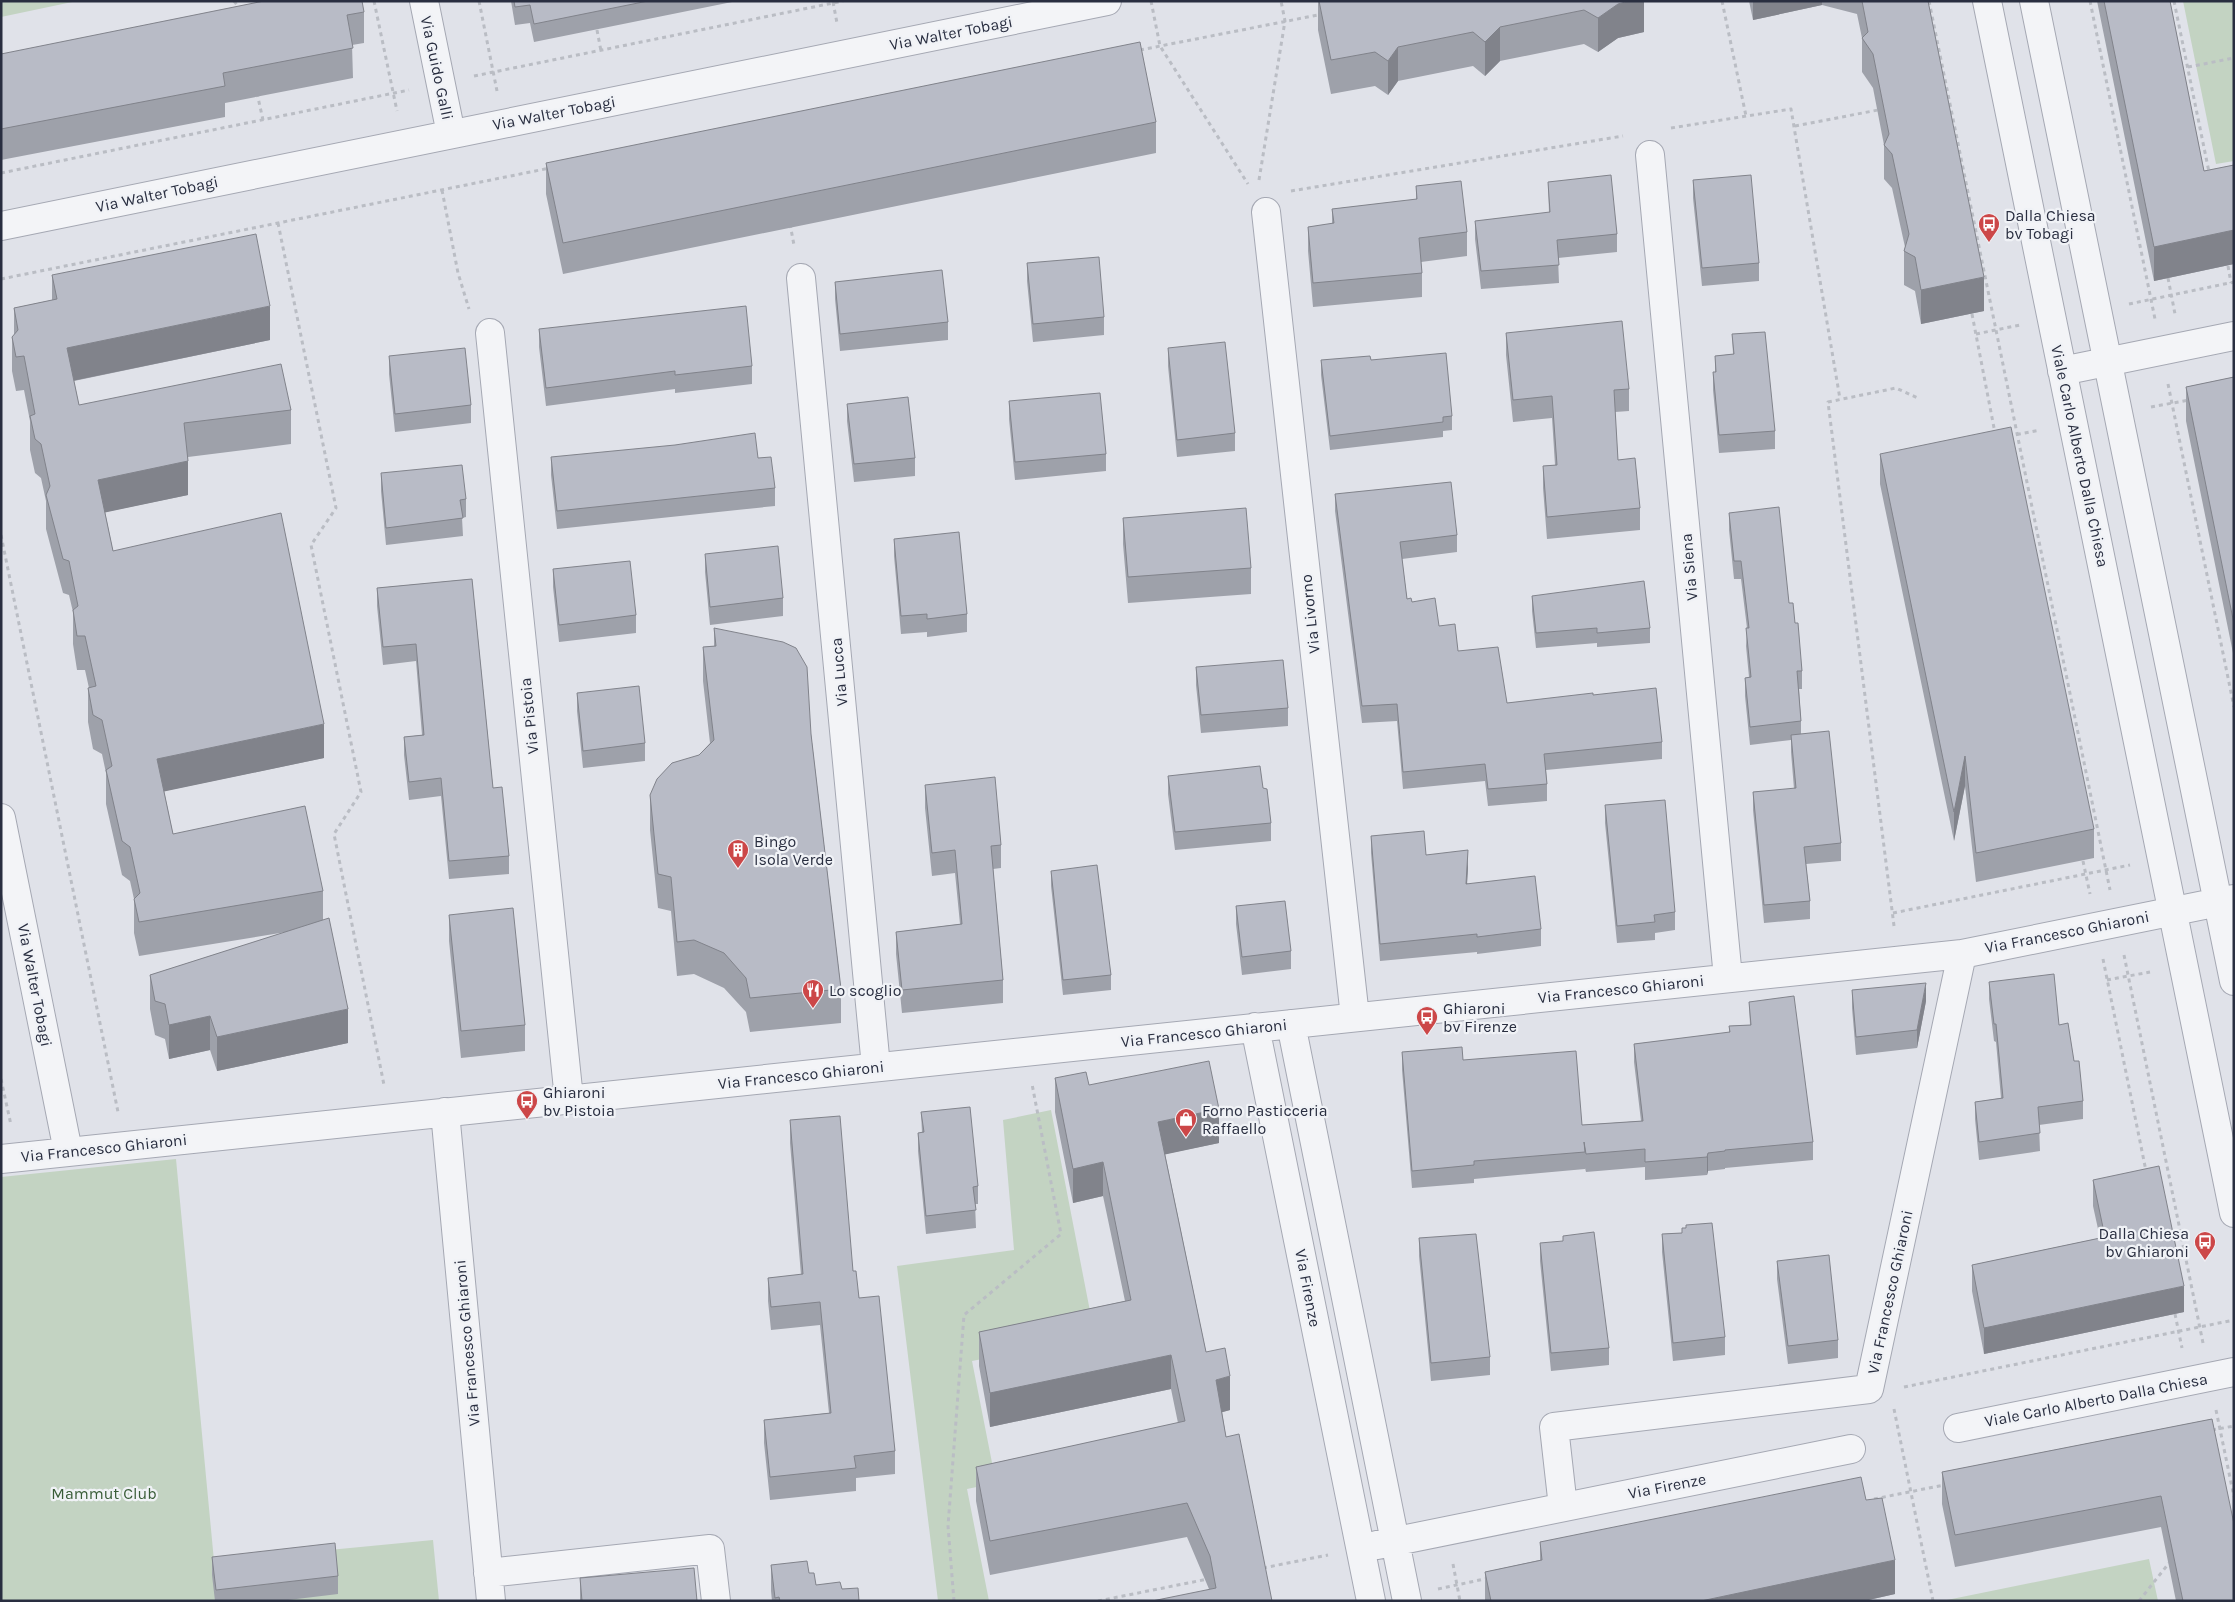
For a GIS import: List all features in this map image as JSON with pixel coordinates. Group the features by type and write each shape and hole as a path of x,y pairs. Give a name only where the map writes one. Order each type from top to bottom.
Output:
{"street":[{"name":"Via Guido Galli","path":"424,1 451,134"},
{"name":"Via Walter Tobagi","path":"1,226 1107,1"},
{"name":"Viale Carlo Alberto Dalla Chiesa","path":"1987,1 2234,1213"},
{"path":"2034,1 2108,362 2226,900 2234,981"},
{"name":"Via Siena","path":"1650,155 1728,978"},
{"name":"Via Livorno","path":"1261,204 1355,1017"},
{"name":"Via Lucca","path":"801,278 876,1067"},
{"name":"Via Pistoia","path":"490,333 569,1099"},
{"path":"2062,371 2234,336"},
{"name":"Via Walter Tobagi","path":"1,818 68,1151"},
{"path":"2172,911 2226,900"},
{"name":"Via Francesco Ghiaroni","path":"9,1158 1962,954 2172,911"},
{"name":"Via Francesco Ghiaroni","path":"1563,1507 1554,1427 1869,1389 1962,954"},
{"path":"1290,1024 1407,1598"},
{"name":"Via Firenze","path":"1255,1027 1371,1601"},
{"name":"Via Francesco Ghiaroni","path":"445,1112 491,1601"},
{"name":"Viale Carlo Alberto Dalla Chiesa","path":"1958,1428 2222,1374"},
{"name":"Via Firenze","path":"1360,1548 1851,1449"},
{"path":"488,1573 710,1549 716,1601"}],"path":[{"path":"234,1 239,6 241,15"},
{"path":"374,1 403,144"},
{"path":"478,1 504,123"},
{"path":"1151,1 1160,46 1261,204"},
{"path":"1261,204 1285,21 1281,1"},
{"path":"1722,1 1746,116"},
{"path":"1929,1 2106,870 2106,924 2147,1174"},
{"path":"2174,1 2210,180"},
{"path":"1131,52 1330,12"},
{"path":"597,30 601,50"},
{"path":"2178,51 2184,50"},
{"path":"2188,67 2234,58"},
{"path":"2185,86 2191,84"},
{"path":"257,91 263,120"},
{"path":"1795,126 1878,110"},
{"path":"1,278 558,167"},
{"path":"2203,174 2217,170"},
{"path":"442,190 458,273 475,329 490,333"},
{"path":"790,220 801,278"},
{"path":"278,223 336,508 311,545 361,792 334,834 391,1118"},
{"path":"2228,266 2231,283"},
{"path":"1972,314 1996,439"},
{"path":"1898,960 1828,402 1896,388 1920,400"},
{"path":"1,535 125,1145"},
{"path":"1892,913 2161,859"},
{"path":"2083,861 2086,874 2106,924 2222,1374 2220,1428 2234,1497"},
{"path":"954,1601 948,1526 964,1315 1061,1234 1026,1051"},
{"path":"1,1079 9,1158"},
{"path":"2206,1431 2234,1426"},
{"path":"1872,1500 1949,1484"},
{"path":"1254,1570 1360,1548"},
{"path":"2139,1601 2169,1563"},
{"path":"1407,1598 1495,1577"},
{"path":"1098,1601 1215,1578"}],"green space":[{"path":"1,1 77,1 1,17"},
{"path":"2183,1 2234,1 2234,161 2216,164"},
{"path":"1051,1110 1095,1337 972,1361 996,1483 967,1489 989,1601 938,1601 897,1266 1014,1250 1003,1120"},
{"name":"Mammut Club","path":"176,1159 214,1561 433,1540 439,1601 1,1601 1,1177"},
{"path":"2149,1559 2158,1601 1942,1601"}],"building":[{"path":"264,1 362,1 364,12 347,15 353,48 223,73 225,86 1,129 1,54"},
{"path":"514,1 648,1 534,24 530,5 515,7"},
{"path":"1319,1 1629,1 1618,4 1598,18 1584,10 1500,27 1485,42 1473,32 1398,47 1388,61 1375,52 1331,60"},
{"path":"1862,1 1928,1 1984,277 1921,290 1915,257 1904,251 1909,234 1892,154 1884,145 1889,134 1873,54 1862,38 1868,32"},
{"path":"2104,1 2170,1 2204,171 2234,165 2234,230 2154,247"},
{"path":"1140,42 1156,122 563,243 546,163"},
{"path":"1611,175 1617,234 1557,240 1559,265 1481,271 1475,221 1550,212 1548,182"},
{"path":"1751,175 1759,263 1702,268 1693,180"},
{"path":"1461,181 1467,232 1419,238 1422,273 1313,283 1308,227 1334,223 1332,209 1417,199 1416,186"},
{"path":"256,234 270,306 67,348 79,405 281,364 291,410 184,423 188,461 98,480 113,551 281,513 324,724 157,759 173,834 305,806 323,891 139,922 134,899 140,893 130,847 122,841 106,770 112,766 102,720 93,715 88,688 96,686 85,636 77,636 73,610 78,606 69,561 63,559 46,495 50,486 41,444 35,439 30,416 35,414 24,356 16,357 12,337 18,330 14,308 57,299 52,275"},
{"path":"1099,257 1104,317 1033,324 1027,263"},
{"path":"942,270 948,322 840,334 835,282"},
{"path":"746,306 752,366 675,375 675,371 546,388 539,329"},
{"path":"1622,321 1629,389 1614,390 1618,460 1635,458 1640,508 1547,517 1543,466 1557,465 1552,396 1513,400 1506,333"},
{"path":"1765,332 1775,431 1719,435 1713,372 1716,372 1715,356 1734,354 1732,334"},
{"path":"1225,342 1235,433 1177,440 1168,348"},
{"path":"465,348 471,405 395,414 389,356"},
{"path":"1446,353 1452,416 1443,417 1443,422 1330,436 1321,360 1370,356 1371,360"},
{"path":"2234,377 2234,624 2186,387"},
{"path":"1100,393 1106,454 1015,462 1009,401"},
{"path":"908,397 915,458 854,464 847,404"},
{"path":"2011,427 2094,829 1976,853 1965,756 1954,812 1880,454"},
{"path":"755,433 758,458 771,457 775,488 557,511 551,457 675,445"},
{"path":"462,465 466,499 460,500 463,518 386,528 381,473"},
{"path":"1451,482 1457,535 1400,542 1407,599 1411,598 1412,602 1435,598 1439,626 1455,624 1458,651 1498,647 1507,703 1656,688 1662,742 1544,754 1547,784 1488,789 1485,764 1403,772 1397,704 1362,706 1335,494"},
{"path":"1779,507 1789,603 1793,603 1795,623 1798,623 1802,671 1797,671 1801,721 1750,727 1745,678 1751,677 1746,628 1749,628 1741,561 1734,561 1729,513"},
{"path":"1246,508 1251,568 1128,577 1123,518"},
{"path":"959,532 967,614 927,619 927,614 901,616 894,539"},
{"path":"778,546 783,598 710,607 705,554"},
{"path":"630,561 636,615 559,625 553,569"},
{"path":"472,579 493,788 502,787 509,856 449,861 441,778 409,782 404,737 424,735 416,644 383,647 377,588"},
{"path":"1644,581 1650,628 1597,633 1597,628 1536,633 1532,596"},
{"name":"Bingo Isola Verde","path":"714,628 783,642 796,648 807,667 811,734 841,989 750,998 746,978 724,953 694,940 677,942 671,877 658,874 650,795 657,779 672,763 699,755 714,740 703,647 716,646"},
{"path":"1283,660 1288,708 1201,715 1196,667"},
{"path":"639,686 645,743 583,751 577,693"},
{"path":"1829,731 1841,843 1804,847 1810,901 1764,905 1753,792 1796,788 1791,735"},
{"path":"1260,766 1263,788 1267,789 1271,823 1175,832 1168,776"},
{"path":"995,777 1001,845 991,846 1003,980 902,990 896,932 962,924 955,850 932,853 925,785"},
{"path":"1665,800 1675,912 1654,915 1655,922 1617,926 1605,805"},
{"path":"1424,831 1426,855 1468,850 1466,884 1535,876 1541,929 1477,937 1477,934 1380,944 1371,836"},
{"path":"1097,865 1111,975 1063,980 1051,871"},
{"path":"1285,901 1291,951 1242,957 1236,906"},
{"path":"513,908 525,1025 461,1031 449,915"},
{"path":"329,918 348,1009 217,1037 210,1016 169,1025 165,1004 155,1001 150,975"},
{"path":"2054,974 2059,1025 2068,1023 2074,1061 2079,1061 2083,1101 2038,1107 2040,1133 1979,1142 1975,1102 2003,1098 1996,1024 1994,1024 1989,982"},
{"path":"1926,983 1917,1030 1856,1037 1852,990"},
{"path":"1794,996 1813,1142 1725,1150 1708,1153 1707,1157 1645,1162 1645,1149 1586,1154 1584,1142 1585,1152 1474,1161 1474,1165 1412,1171 1402,1052 1462,1047 1463,1060 1576,1051 1582,1125 1643,1121 1634,1044 1730,1032 1729,1026 1751,1025 1749,1002"},
{"path":"1209,1061 1219,1109 1158,1122 1206,1352 1225,1348 1230,1376 1216,1380 1226,1437 1239,1434 1272,1601 1152,1601 1216,1588 1210,1556 1187,1503 990,1541 976,1467 1185,1421 1171,1355 990,1393 979,1332 1131,1300 1103,1162 1073,1169 1055,1078 1086,1072 1089,1085"},
{"path":"970,1107 978,1186 973,1187 976,1210 926,1216 918,1133 924,1132 921,1112"},
{"path":"840,1116 853,1271 856,1271 859,1298 879,1296 895,1451 854,1456 856,1468 770,1477 764,1420 831,1413 820,1302 771,1307 768,1278 803,1274 790,1120"},
{"path":"2159,1166 2184,1286 1984,1328 1972,1265 2105,1237 2093,1180"},
{"path":"1712,1223 1725,1337 1673,1343 1662,1234 1682,1233 1682,1228 1686,1228 1686,1225"},
{"path":"1594,1232 1609,1348 1551,1353 1540,1243 1563,1241 1563,1236"},
{"path":"1476,1234 1490,1357 1431,1363 1419,1238"},
{"path":"1829,1255 1838,1340 1788,1346 1777,1261"},
{"path":"2212,1419 2234,1524 2234,1601 2183,1601 2161,1496 1955,1535 1942,1472"},
{"path":"1861,1477 1866,1500 1882,1498 1895,1560 1701,1601 1491,1601 1485,1572 1542,1560 1540,1542"},
{"path":"335,1543 338,1576 216,1590 212,1557"},
{"path":"807,1561 809,1573 814,1573 816,1585 840,1582 842,1589 858,1588 859,1601 780,1601 779,1597 775,1598 771,1565"},
{"path":"694,1568 697,1601 582,1601 580,1578"}],"place":[{"name":"Dalla Chiesa bv Tobagi","path":"1989,243"},
{"name":"Bingo Isola Verde","path":"738,869"},
{"name":"Lo scoglio","path":"813,1009"},
{"name":"Ghiaroni bv Firenze","path":"1427,1036"},
{"name":"Ghiaroni bv Pistoia","path":"527,1120"},
{"name":"Forno Pasticceria Raffaello","path":"1186,1138"},
{"name":"Dalla Chiesa bv Ghiaroni","path":"2205,1261"}]}
